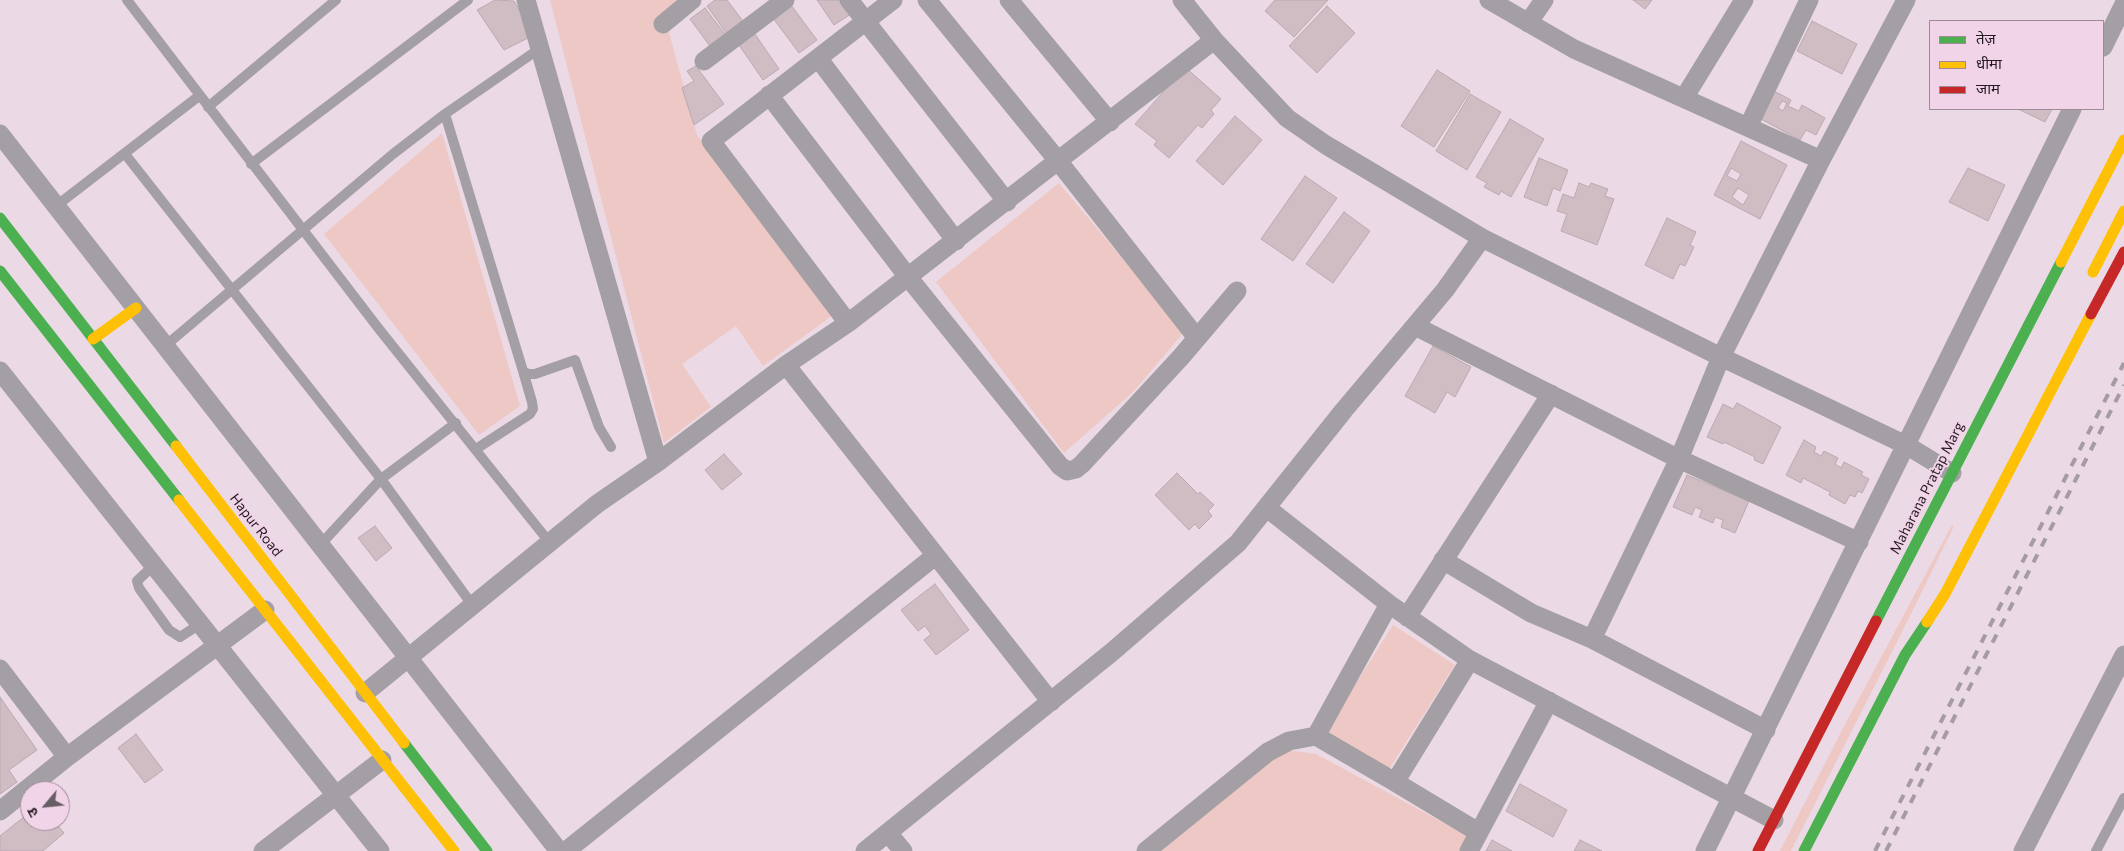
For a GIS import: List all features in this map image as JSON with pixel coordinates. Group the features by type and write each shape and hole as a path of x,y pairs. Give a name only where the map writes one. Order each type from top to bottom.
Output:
{"main road":[{"name":"Maharana Pratap Marg","path":"1758,851 2124,140"},
{"path":"2088,281 2124,211"},
{"name":"Hapur Road","path":"0,218 487,851"},
{"path":"1804,851 1905,655 1945,594 2124,252"},
{"path":"0,271 454,851"},
{"path":"93,339 136,308"},
{"path":"1878,709 1920,610"}],"street":[{"path":"526,0 658,462"},
{"path":"663,24 692,0"},
{"path":"704,61 785,0"},
{"path":"849,0 1006,202"},
{"path":"848,323 710,141 893,0"},
{"path":"928,0 1059,162 1197,338"},
{"path":"1009,0 1110,122"},
{"path":"1182,0 1214,40 1287,118 1326,144 1482,238 1721,357 1906,445 1952,473"},
{"path":"1489,0 1574,49 1821,160"},
{"path":"1528,24 1544,0"},
{"path":"1684,98 1744,0"},
{"path":"1748,127 1809,0"},
{"path":"1592,639 1679,459 1721,357 1821,160 1906,0"},
{"path":"2104,45 2124,4"},
{"path":"366,693 597,504 658,462 786,365 848,323 1059,162 1214,40"},
{"path":"818,58 956,240"},
{"path":"769,95 908,277 1066,471 1076,469 1082,464 1197,338 1237,291"},
{"path":"1706,851 2072,110"},
{"path":"0,134 559,851"},
{"path":"865,851 1112,652 1238,543 1344,410 1445,290 1482,238"},
{"path":"1414,326 1679,459 1859,542"},
{"path":"786,365 1050,702"},
{"path":"0,371 380,851"},
{"path":"1406,617 1551,394"},
{"path":"1266,508 1406,617 1470,660 1774,820"},
{"path":"566,851 935,556"},
{"path":"1443,560 1531,612 1592,639 1766,730"},
{"path":"1316,736 1389,604"},
{"path":"0,811 67,757 264,610"},
{"path":"2023,851 2124,655"},
{"path":"1395,782 1470,660"},
{"path":"0,669 67,757"},
{"path":"1469,851 1549,701"},
{"path":"1146,851 1268,752 1289,741 1316,736 1478,832"},
{"path":"263,851 382,760"},
{"path":"888,833 903,851"}],"lane":[{"path":"127,0 379,329 550,543"},
{"path":"208,107 336,0"},
{"path":"252,164 468,0"},
{"path":"165,346 394,154 445,114 539,50"},
{"path":"56,206 200,96"},
{"path":"445,114 533,409 530,414 476,449"},
{"path":"125,154 382,479 472,606"},
{"path":"523,371 528,374 535,374 575,360 599,427 611,447"},
{"path":"321,544 382,479 456,423"},
{"path":"154,565 137,581 139,588 169,630 180,637 200,624"},
{"path":"2096,851 2124,798"}],"shaded area":[{"path":"550,0 679,0 668,29 697,135 836,313 763,366 736,326 682,364 711,407 664,443"},
{"path":"442,133 520,406 479,435 324,234"},
{"path":"1059,183 1184,332 1134,391 1064,453 936,282"},
{"path":"1952,525 1954,526 1911,614 1791,851 1780,851 1842,730"},
{"path":"1393,625 1455,665 1386,774 1324,734"},
{"path":"1280,749 1316,754 1468,836 1460,851 1156,851"}],"building":[{"path":"495,0 514,1 528,24 530,37 504,50 477,10"},
{"path":"715,0 727,0 746,25 729,37 707,6"},
{"path":"817,0 841,0 851,14 834,25"},
{"path":"1275,0 1328,0 1294,37 1265,11"},
{"path":"1633,0 1652,0 1645,9"},
{"path":"791,5 817,40 799,53 773,18"},
{"path":"1327,6 1355,33 1317,73 1289,46"},
{"path":"705,8 728,38 712,49 690,19"},
{"path":"1812,21 1857,44 1842,74 1797,51"},
{"path":"755,34 779,69 763,80 739,45"},
{"path":"696,66 724,104 694,125 682,88 694,81 687,71"},
{"path":"1185,67 1221,99 1211,110 1214,114 1202,128 1198,125 1169,158 1154,145 1157,141 1135,124"},
{"path":"1437,70 1470,91 1434,147 1401,126"},
{"path":"1774,91 1791,100 1788,106 1799,111 1802,105 1825,118 1816,135 1806,130 1800,140 1759,118","holes":["1782,101 1787,103 1783,111 1778,108"]},
{"path":"1470,94 1501,112 1467,170 1436,151"},
{"path":"2020,110 2051,110 2045,122"},
{"path":"1235,116 1262,140 1223,185 1196,161"},
{"path":"1510,119 1544,139 1511,197 1501,191 1499,195 1484,187 1487,183 1476,177"},
{"path":"1741,141 1787,165 1760,219 1714,195"},
{"path":"1539,158 1568,170 1560,191 1553,188 1547,206 1524,197"},
{"path":"1731,168 1741,174 1737,181 1727,176"},
{"path":"1968,168 2005,185 1988,221 1949,202"},
{"path":"1305,176 1337,198 1293,261 1261,239"},
{"path":"1579,183 1589,187 1591,183 1608,189 1605,196 1614,199 1597,245 1561,231 1567,214 1557,211 1563,194 1574,198"},
{"path":"1738,188 1749,195 1743,205 1732,197"},
{"path":"1344,212 1370,231 1333,283 1306,264"},
{"path":"1667,218 1696,232 1690,245 1694,247 1685,266 1680,264 1673,279 1645,265"},
{"path":"1433,346 1471,367 1455,397 1447,392 1435,413 1405,396"},
{"path":"1737,403 1781,427 1763,464 1754,460 1755,457 1724,442 1723,444 1707,437 1723,404 1733,409"},
{"path":"1804,440 1816,447 1814,452 1821,456 1824,451 1838,458 1835,464 1841,468 1844,462 1863,472 1861,475 1869,479 1862,493 1858,491 1855,497 1850,495 1845,504 1829,495 1830,492 1803,478 1801,483 1786,475"},
{"path":"724,454 742,474 722,490 705,470"},
{"path":"1177,473 1198,494 1200,492 1214,505 1208,511 1212,516 1199,529 1195,524 1189,530 1155,495"},
{"path":"1687,475 1749,501 1735,533 1721,527 1723,520 1715,517 1713,523 1699,517 1702,510 1695,507 1692,515 1673,507"},
{"path":"375,526 392,548 376,561 358,538"},
{"path":"935,584 969,630 936,655 924,640 931,634 925,626 918,631 901,610"},
{"path":"0,697 37,750 9,770 17,782 0,794"},
{"path":"136,734 163,770 145,783 118,748"},
{"path":"1520,784 1567,810 1553,837 1506,811"},
{"path":"20,820 20,831 62,831 64,833 43,851 0,851 0,836"},
{"path":"1492,840 1512,851 1486,851"},
{"path":"1580,840 1602,851 1574,851"}],"railway":[{"path":"1875,851 2124,363"},
{"path":"1886,851 2124,385"}],"traffic: fast":[{"path":"0,218 176,446"},
{"path":"1876,621 2061,262"},
{"path":"0,271 179,500"},
{"path":"1804,851 1905,655 1927,622"},
{"path":"404,743 487,851"}],"traffic: slow":[{"path":"2061,262 2124,140"},
{"path":"2093,272 2124,211"},
{"path":"93,339 136,308"},
{"path":"1927,622 1945,594 2091,314"},
{"path":"176,446 404,743"},
{"path":"179,500 454,851"}],"traffic: jam":[{"path":"2091,314 2124,252"},
{"path":"1758,851 1876,621"}]}
